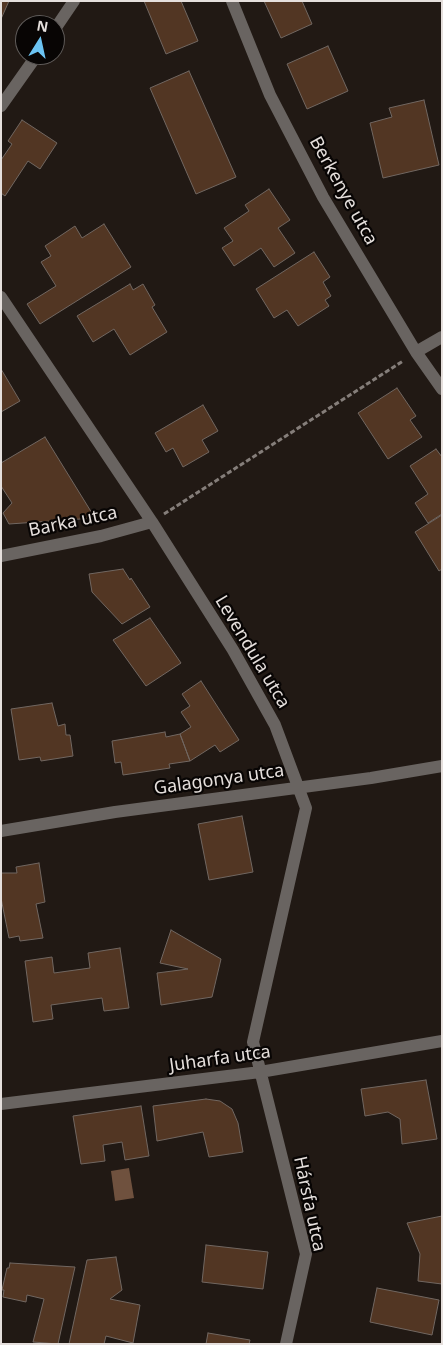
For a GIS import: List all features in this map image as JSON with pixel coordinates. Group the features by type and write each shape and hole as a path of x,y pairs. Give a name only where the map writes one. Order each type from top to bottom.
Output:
{"street":[{"path":"64,15 74,1"},
{"name":"Berkenye utca","path":"232,1 270,95 323,196 416,352 442,389"},
{"path":"1,106 30,65"},
{"name":"Levendula utca","path":"1,297 152,522 233,650 275,726 299,787 306,808 253,1042 260,1072"},
{"path":"416,352 442,337"},
{"name":"Barka utca","path":"1,556 101,536 152,522"},
{"name":"Galagonya utca","path":"1,831 115,812 371,778 442,766"},
{"name":"Juharfa utca","path":"1,1104 260,1072 442,1041"},
{"name":"Hársfa utca","path":"260,1072 306,1254 286,1344"}],"path":[{"path":"152,522 416,352"}],"shaded area":[{"path":"129,1168 134,1198 115,1201 111,1171"}],"building":[{"path":"1,1 9,1 1,19"},
{"path":"144,1 181,1 198,41 166,54"},
{"path":"264,1 302,1 312,24 281,38"},
{"path":"328,46 348,91 307,109 287,64"},
{"path":"189,71 236,177 196,194 150,88"},
{"path":"424,100 439,165 383,178 370,123 392,117 389,108"},
{"path":"22,120 57,143 40,169 28,161 5,196 1,193 1,160 12,144 8,141"},
{"path":"269,189 290,220 278,228 295,253 274,267 261,248 234,266 222,248 233,241 224,228 249,211 245,205"},
{"path":"104,224 131,267 40,324 27,304 56,286 41,262 51,256 45,246 75,226 82,238"},
{"path":"314,252 330,277 323,282 331,296 325,300 329,306 298,326 287,310 274,318 256,289"},
{"path":"130,284 133,290 143,284 155,305 152,307 167,332 130,355 114,329 93,342 77,316"},
{"path":"1,369 20,401 1,412"},
{"path":"397,388 416,416 410,420 422,437 388,459 358,413"},
{"path":"203,405 218,431 202,440 209,452 183,467 173,448 166,452 155,433"},
{"path":"45,437 95,518 9,524 3,513 12,503 1,486 1,463"},
{"path":"436,449 442,457 442,514 428,523 415,503 428,494 410,466"},
{"path":"442,515 442,569 439,571 415,532"},
{"path":"123,569 150,607 122,624 92,592 89,574"},
{"path":"150,618 181,663 146,686 113,640"},
{"path":"201,681 239,740 220,752 215,745 190,761 180,734 191,727 181,712 190,706 182,694"},
{"path":"52,703 58,726 65,724 66,735 70,735 73,756 41,761 40,757 19,760 11,709"},
{"path":"165,732 166,737 180,734 190,761 169,764 170,768 123,775 121,762 115,763 112,741"},
{"path":"242,816 253,872 209,880 198,824"},
{"path":"39,863 45,902 36,904 43,938 20,941 19,936 9,938 1,898 1,873 17,873 16,867"},
{"path":"171,930 221,959 212,997 161,1005 157,973 188,969 160,963"},
{"path":"120,948 129,1008 104,1011 102,998 51,1005 53,1019 33,1022 25,961 52,957 54,973 90,968 88,953"},
{"path":"426,1080 437,1139 402,1144 400,1119 388,1112 365,1116 361,1089"},
{"path":"206,1099 220,1101 232,1109 238,1123 243,1152 209,1157 203,1132 157,1141 153,1106"},
{"path":"141,1106 149,1156 125,1160 122,1142 103,1145 105,1161 81,1164 73,1116"},
{"path":"442,1216 442,1284 418,1281 420,1254 407,1223"},
{"path":"206,1245 268,1252 263,1289 202,1282"},
{"path":"116,1257 122,1290 110,1299 140,1305 133,1343 106,1336 104,1344 69,1344 87,1260"},
{"path":"10,1263 75,1267 58,1344 33,1342 44,1299 27,1295 26,1302 3,1297 4,1290 2,1290"},
{"path":"377,1288 439,1300 432,1335 370,1322"},
{"path":"208,1333 250,1340 249,1344 206,1344"}]}
